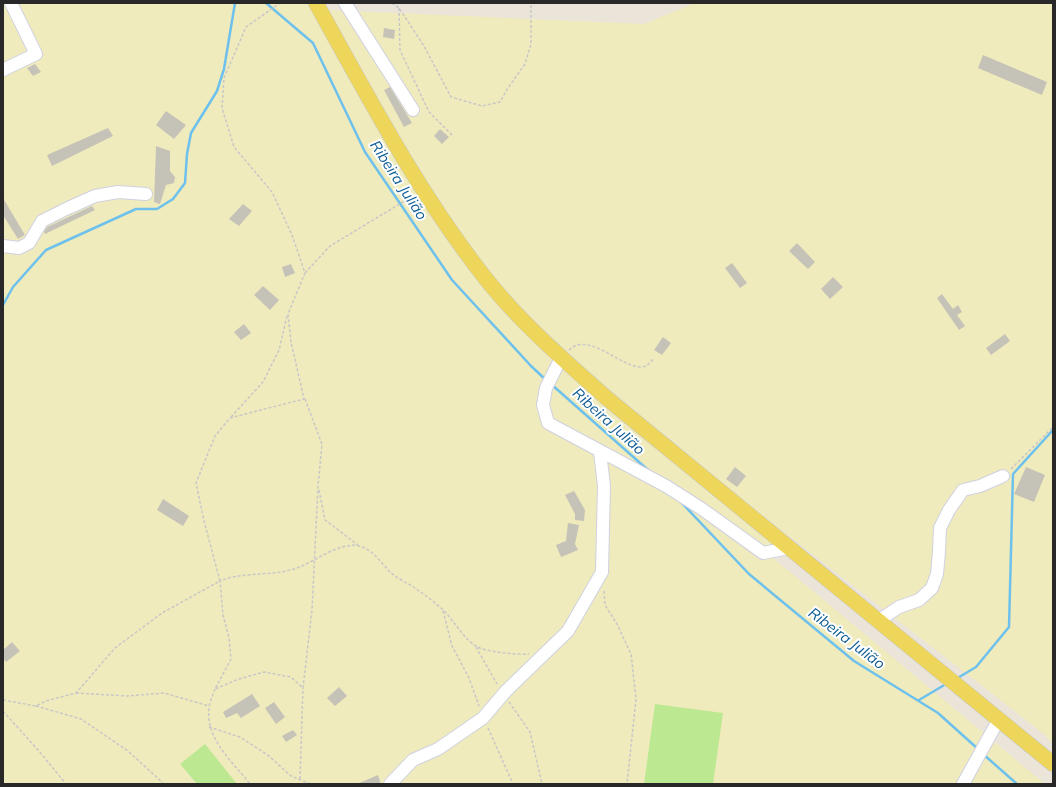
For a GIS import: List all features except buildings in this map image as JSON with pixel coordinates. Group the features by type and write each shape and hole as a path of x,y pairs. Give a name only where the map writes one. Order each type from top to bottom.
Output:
{"main road":[{"path":"316,3 404,160 443,221 486,280 543,342 609,400 1053,764"}],"street":[{"path":"3,70 36,54 12,3"},
{"path":"345,3 413,110"},
{"path":"3,246 19,248 29,243 42,221 95,196 118,192 146,194"},
{"path":"561,358 546,388 543,405 548,423 666,486 702,509 763,553 789,548"},
{"path":"390,784 413,760 438,749 483,718 503,695 568,631 602,572 604,486 600,452"},
{"path":"878,621 899,607 919,600 932,588 937,574 940,552 940,528 963,490 980,486 1003,476"},
{"path":"963,784 999,719"}],"path":[{"path":"280,3 246,27 224,78 222,108 234,147 272,192 292,235 305,273"},
{"path":"392,3 399,8 424,46 450,97 482,106 500,102 525,64 531,44 531,3"},
{"path":"399,8 400,50 429,112 453,136"},
{"path":"250,784 218,745 210,727 209,706 231,659 229,638 223,615 220,581 204,521 196,483 216,436 230,418 263,382 279,350 288,314 305,273 330,246 423,190"},
{"path":"288,314 291,342 304,399 322,444 318,486 312,610 303,688 300,779"},
{"path":"561,358 573,346 586,344 605,351 627,364 642,367 649,364 653,358"},
{"path":"230,418 304,399"},
{"path":"1003,476 1053,427"},
{"path":"318,486 325,520 358,545 372,552 392,574 422,593 443,609 476,647 503,695 530,732 542,784"},
{"path":"76,693 115,648 162,613 220,581 231,576 269,574 295,568 337,548 358,545"},
{"path":"602,572 605,605 617,624 631,654 632,662 636,699 627,784"},
{"path":"443,609 452,646 469,678 483,718 513,784"},
{"path":"476,647 523,655 547,652"},
{"path":"216,689 239,679 264,672 291,677 303,688"},
{"path":"36,706 46,701 76,693 127,696 164,693 209,706"},
{"path":"3,700 36,706 81,719 128,751 164,784"},
{"path":"3,711 66,784"},
{"path":"210,727 240,737 269,756 291,776 311,784"}],"sand":[{"path":"3,3 323,3 327,10 644,24 695,3 1053,3 1053,744 1044,734 789,536 772,557 1045,784 3,784"}],"green space":[{"path":"655,704 723,713 713,784 644,784"},
{"path":"205,744 237,784 197,784 180,764"}],"waterway":[{"path":"3,305 13,287 46,250 136,209 157,209 173,199 185,183 187,154 191,133 217,91 224,69 235,3"},
{"name":"Ribeira Julião","path":"266,3 313,43 365,152 452,280 531,366 546,380"},
{"name":"Ribeira Julião","path":"551,384 648,470"},
{"path":"956,679 976,667 1009,627 1013,474 1053,430"},
{"name":"Ribeira Julião","path":"680,501 749,574 854,661 938,713 978,749"},
{"path":"919,700 946,684"},
{"name":"Ribeira Julião","path":"983,754 1017,784"}]}
